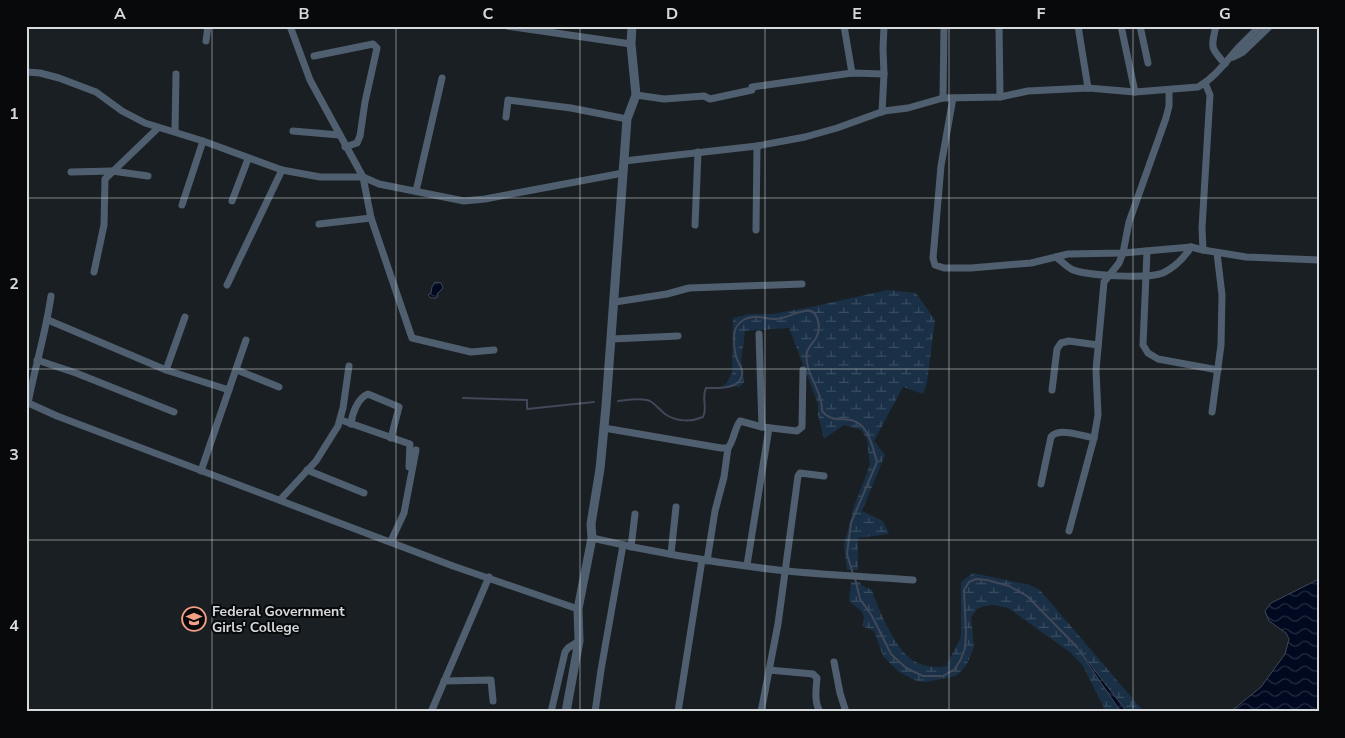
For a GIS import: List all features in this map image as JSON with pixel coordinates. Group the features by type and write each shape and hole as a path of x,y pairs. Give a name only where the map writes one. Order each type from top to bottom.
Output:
{"street":[{"path":"206,41 208,26"},
{"path":"290,26 305,70 363,177 371,218 412,338 471,352 494,350"},
{"path":"507,26 631,44"},
{"path":"566,712 579,641 578,609 592,538 591,524 604,428 615,302 626,119 636,95 631,44 632,26"},
{"path":"844,26 852,73"},
{"path":"882,112 884,26"},
{"path":"942,98 944,26"},
{"path":"999,26 1000,97"},
{"path":"1078,26 1088,88"},
{"path":"1121,26 1135,92"},
{"path":"1140,26 1148,64"},
{"path":"1216,26 1212,43 1213,50 1225,64"},
{"path":"624,161 757,146 804,137 837,128 882,112 908,108 942,98 1000,97 1028,91 1088,88 1135,92 1198,87 1225,64 1260,26"},
{"path":"1232,57 1243,52 1270,26"},
{"path":"314,56 373,44 377,48 365,102 360,136 356,143 346,147"},
{"path":"26,72 40,73 59,78 96,92 122,111 158,128 175,131 282,170 320,177 363,177 379,184 464,200 485,199 623,173"},
{"path":"636,95 664,99 704,96 710,98 752,90 752,87 852,73 884,74"},
{"path":"175,131 176,74"},
{"path":"416,191 442,78"},
{"path":"1203,250 1202,228 1210,95 1205,83"},
{"path":"1069,531 1094,438 1098,416 1096,370 1104,282 1119,263 1130,222 1166,118 1169,106 1169,90"},
{"path":"953,98 940,166 933,258 935,265 944,268 971,268 1030,263 1068,254 1122,253 1191,247 1246,257 1319,260"},
{"path":"506,117 508,100 572,108 626,119"},
{"path":"94,272 104,225 105,179 158,128"},
{"path":"293,131 339,135"},
{"path":"182,205 203,141"},
{"path":"756,230 757,146"},
{"path":"695,225 698,152"},
{"path":"232,201 248,158"},
{"path":"227,285 282,170"},
{"path":"71,172 112,171 148,176"},
{"path":"319,224 371,218"},
{"path":"1056,257 1072,269 1108,276 1146,275 1162,273 1183,260 1191,247"},
{"path":"1147,251 1143,345 1148,353 1158,359 1218,370"},
{"path":"1212,412 1221,345 1222,295 1217,253"},
{"path":"615,302 667,294 689,288 802,284"},
{"path":"51,296 48,320 27,402 57,416 453,566 578,609"},
{"path":"166,370 185,318"},
{"path":"48,320 166,370 229,390"},
{"path":"746,565 766,427 760,334"},
{"path":"612,339 678,336"},
{"path":"201,471 246,340"},
{"path":"1052,390 1057,349 1061,343 1068,341 1098,345"},
{"path":"37,360 76,373 174,412"},
{"path":"280,500 316,461 341,420 349,366"},
{"path":"237,370 279,387"},
{"path":"678,712 705,560 724,477 728,448 731,445 735,427 740,421 797,431 802,427 802,370"},
{"path":"351,424 354,410 364,396 368,394 399,408 391,438"},
{"path":"341,420 410,444 408,467"},
{"path":"604,428 728,448"},
{"path":"1041,484 1051,437 1054,433 1062,432 1094,438"},
{"path":"391,541 404,513 416,450"},
{"path":"307,470 364,493"},
{"path":"761,712 785,571 798,476 804,472 824,476"},
{"path":"671,554 676,507"},
{"path":"595,712 601,670 635,514"},
{"path":"592,538 705,560 785,571 912,580"},
{"path":"431,712 489,577"},
{"path":"552,712 565,652 579,641"},
{"path":"834,662 846,712"},
{"path":"769,670 814,674 817,678 817,707 820,712"},
{"path":"444,681 491,680 493,701"}],"green space":[{"path":"887,290 916,293 935,320 927,383 923,394 903,387 874,441 885,455 862,511 883,521 889,534 858,538 858,570 847,570 844,545 854,506 870,465 867,439 861,430 844,425 824,439 818,415 818,404 789,328 745,331 741,361 744,382 740,387 722,386 726,384 732,373 733,318 750,314 772,314 811,307"},
{"path":"973,573 1030,585 1040,590 1144,712 1127,712 1083,655 1121,712 1106,712 1083,666 1071,653 1008,608 994,605 977,609 971,617 974,647 966,666 956,676 926,682 917,681 899,672 883,656 874,631 862,626 864,617 861,611 849,601 851,582 860,582 861,585 872,590 887,626 903,652 917,663 926,666 947,666 961,637 961,582"}],"water":[{"path":"435,282 441,283 443,288 436,298 431,298 428,295 431,293"},
{"path":"1319,579 1319,712 1230,712 1261,687 1285,654 1289,639 1286,633 1269,621 1265,611 1271,603"},
{"path":"1076,646 1127,712 1121,712"}],"waterway":[{"path":"618,401 643,399 652,402 669,417 679,420 694,420 703,417 706,388 730,386 742,377 742,370 734,344 735,330 740,323 750,317 779,319 801,312 813,312 816,315 818,332 807,352 807,359 810,374 820,396 822,411 830,417 850,420 859,424 870,438 877,462 851,523 847,554 853,574"},
{"path":"463,398 527,400 527,409 594,402"},
{"path":"855,578 860,599 872,616 891,654 906,668 923,676 943,676 955,669 961,659 965,648 966,634 964,590 969,582 976,579 1009,586 1027,596 1077,647"}],"place":[{"name":"Federal Government Girls' College","path":"194,619"}]}
